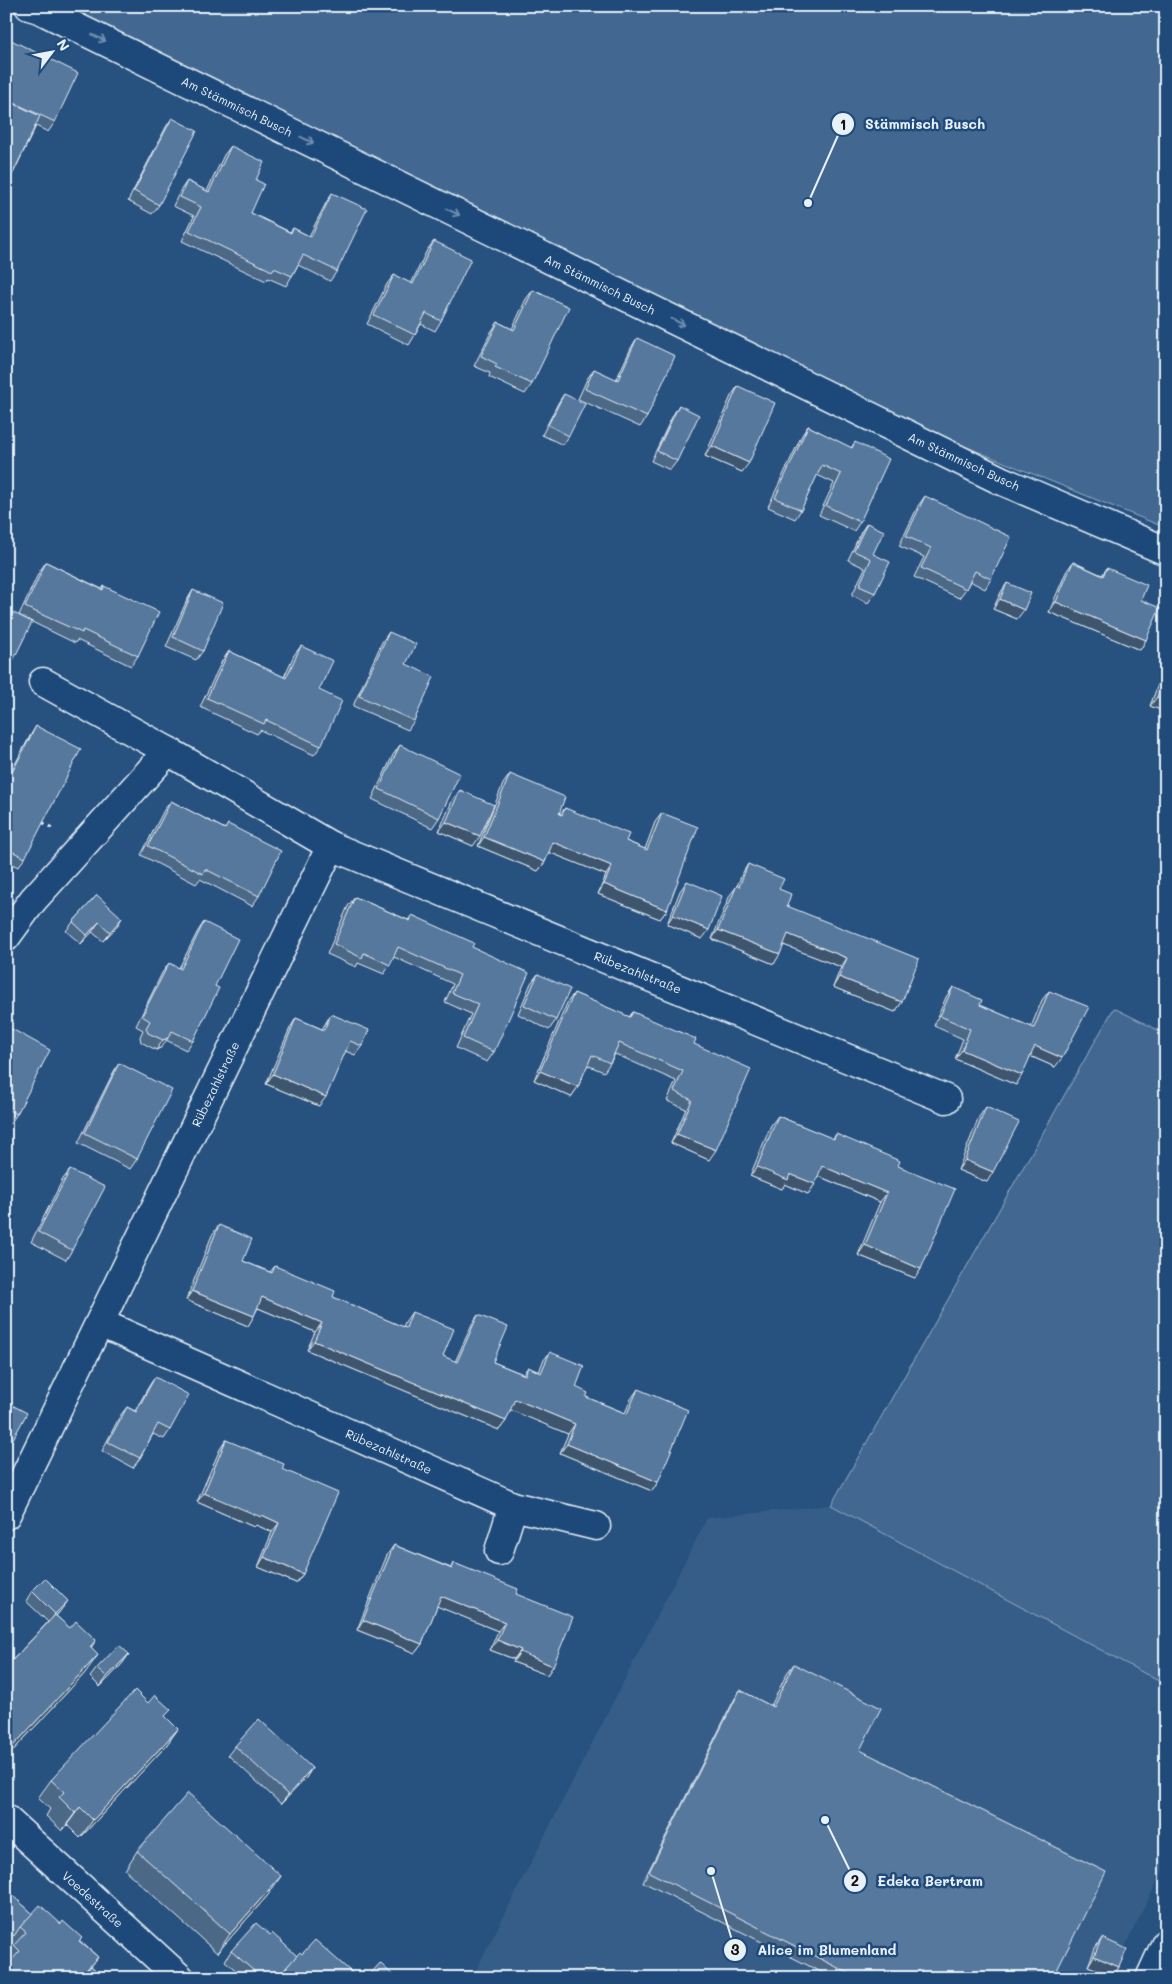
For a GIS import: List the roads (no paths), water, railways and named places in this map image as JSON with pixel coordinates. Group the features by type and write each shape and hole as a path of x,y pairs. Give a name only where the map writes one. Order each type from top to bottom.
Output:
{"street":[{"name":"Am Stämmisch Busch","path":"34,7 1000,480 1166,550"},
{"name":"Rübezahlstraße","path":"43,682 168,751 330,846 946,1099"},
{"path":"6,937 33,900 168,751"},
{"name":"Rübezahlstraße","path":"6,1515 330,846"},
{"name":"Rübezahlstraße","path":"100,1323 513,1506 596,1526"},
{"path":"499,1551 513,1506"},
{"name":"Voedestraße","path":"6,1819 180,1978"},
{"path":"1150,1978 1166,1943"}],"place":[{"name":"Stämmisch Busch","path":"808,203"},
{"name":"Edeka Bertram","path":"825,1820"},
{"name":"Alice im Blumenland","path":"711,1871"}]}
